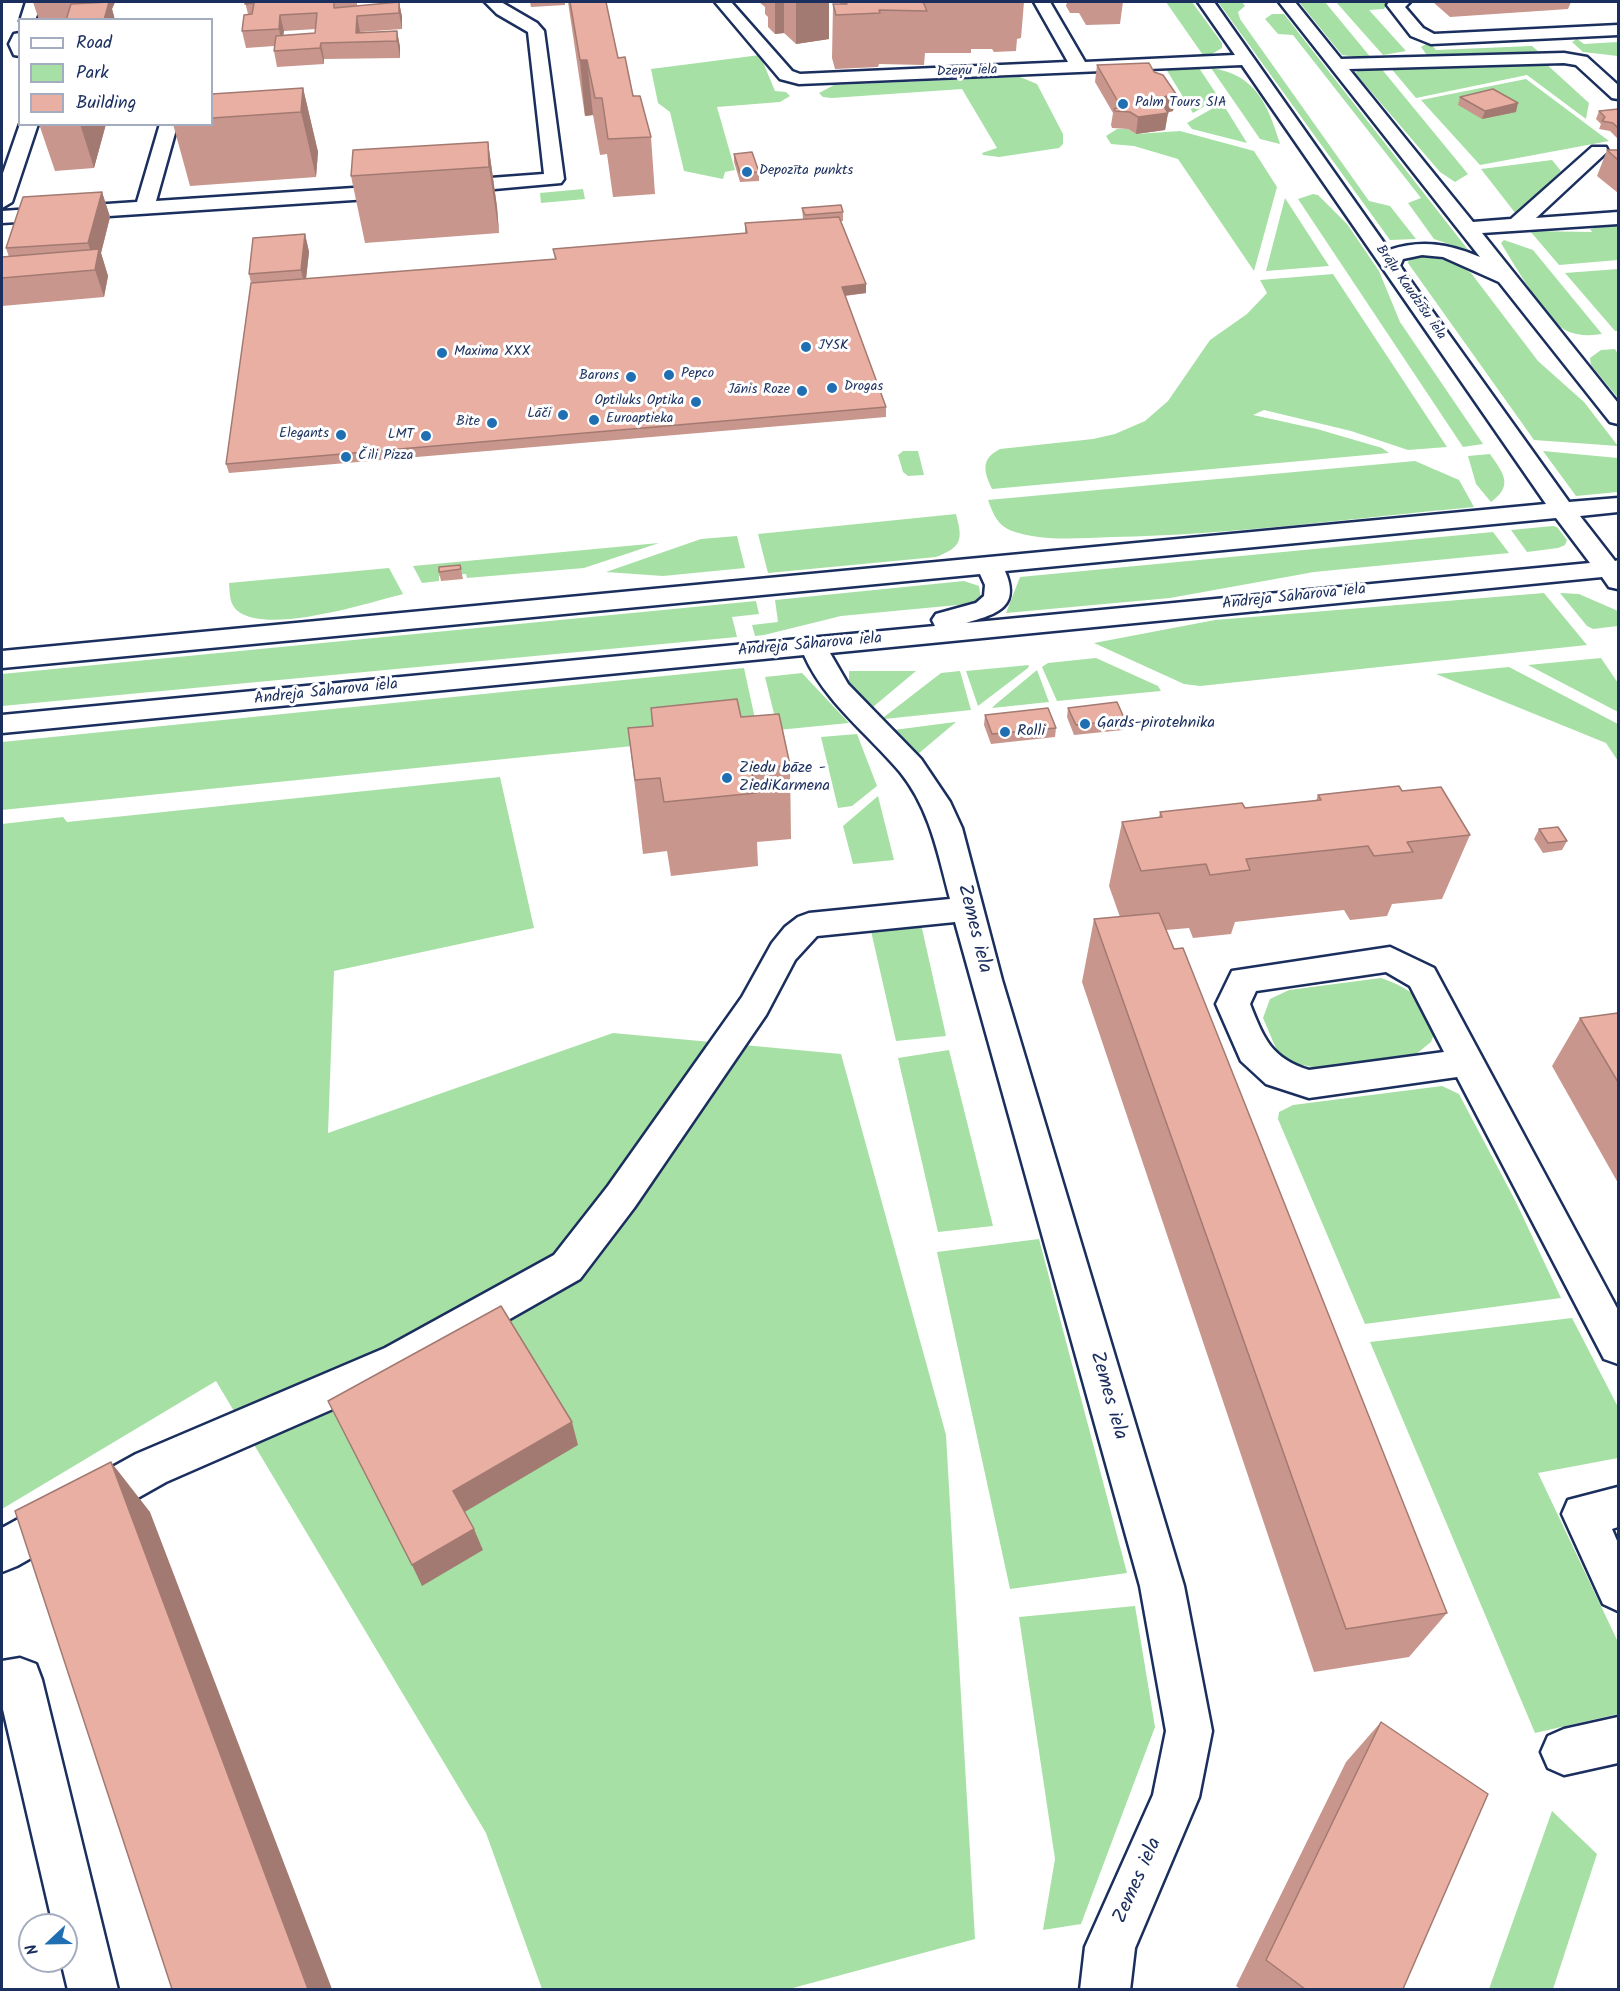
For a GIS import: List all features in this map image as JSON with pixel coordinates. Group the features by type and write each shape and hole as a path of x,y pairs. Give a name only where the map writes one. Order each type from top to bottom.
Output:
{"street":[{"path":"28,18 34,2"},
{"path":"2,216 554,179 536,31 529,23 500,10 493,2"},
{"name":"Dzeņu iela","path":"723,2 791,78 1247,60"},
{"path":"1042,2 1079,67"},
{"name":"Brāļu Kaudzīšu iela","path":"1206,2 1562,510 1615,572"},
{"path":"1287,2 1618,417"},
{"path":"1402,2 1395,5 1417,32 1431,39 1618,30"},
{"path":"1336,64 1564,58 1581,61 1618,94"},
{"path":"1595,73 1618,72"},
{"path":"2,202 28,126"},
{"path":"145,207 168,126"},
{"path":"1517,224 1599,151"},
{"path":"1468,228 1618,218"},
{"path":"1390,266 1390,259 1400,252 1408,249 1433,249 1454,253 1508,280"},
{"path":"2,659 1618,505"},
{"path":"877,640 985,609 997,599 998,585 990,566"},
{"name":"Andreja Saharova iela","path":"2,724 1615,572"},
{"name":"Zemes iela","path":"813,646 823,668 838,690 911,766 935,802 947,828 967,909 1160,1576 1189,1731 1176,1797 1110,1947 1105,1989"},
{"path":"2,1551 151,1468 399,1361 567,1267 621,1197 747,1016 796,934 809,925 967,909"},
{"path":"1467,1062 1309,1084 1278,1074 1253,1052 1233,1004 1244,980 1390,959 1422,977 1618,1347"},
{"path":"1618,1507 1583,1514 1618,1589"},
{"path":"2,1683 20,1680 93,1989"},
{"path":"1564,1752 1618,1740"}],"green space":[{"path":"1166,2 1192,2 1222,43 1222,48 1205,58"},
{"path":"1218,2 1242,2 1245,6 1238,12 1240,19 1369,201 1390,206 1416,239 1390,240"},
{"path":"1299,2 1325,2 1372,59 1342,55"},
{"path":"1336,2 1388,2 1384,9 1369,10 1406,51 1383,55"},
{"path":"1272,14 1284,14 1469,251 1434,239 1408,203 1421,198 1293,35 1278,34 1265,19"},
{"path":"1577,39 1584,44 1618,42 1618,56 1583,52 1572,42"},
{"path":"1431,44 1436,50 1532,46 1540,53 1435,56 1426,54 1421,47"},
{"path":"760,55 775,91 786,92 790,96 780,102 717,107 735,170 725,172 723,179 684,171 670,112 658,103 651,69"},
{"path":"1543,61 1589,103 1586,119 1527,75 1416,98 1389,66"},
{"path":"1380,67 1468,174 1455,182 1440,172 1355,73 1361,69"},
{"path":"1199,68 1219,98 1193,113 1166,69"},
{"path":"1211,68 1226,71 1249,84 1265,104 1280,144 1260,139"},
{"path":"1020,77 1037,84 1063,134 1063,144 1059,148 999,157 983,155 982,153 997,148 962,89 832,98 823,97 819,93 834,85"},
{"path":"1526,79 1609,141 1480,165 1421,100"},
{"path":"1215,107 1226,109 1247,143 1192,129 1187,123"},
{"path":"1117,129 1128,129 1136,134 1180,131 1254,151 1277,187 1254,271 1178,159 1134,146 1111,144 1106,136"},
{"path":"1552,160 1561,171 1516,214 1481,169"},
{"path":"583,189 585,199 541,203 540,193"},
{"path":"1313,194 1318,195 1347,224 1379,271 1400,322 1483,444 1463,447 1298,199"},
{"path":"1285,198 1329,266 1266,271"},
{"path":"1618,224 1618,260 1559,265 1530,231 1592,232 1590,229"},
{"path":"1504,240 1533,250 1602,334 1574,333 1557,324 1540,303 1501,243"},
{"path":"1420,256 1451,261 1471,273 1538,361 1584,402 1618,446 1534,440 1408,263 1409,260"},
{"path":"1618,269 1618,331 1615,331 1565,273"},
{"path":"1333,274 1447,447 1408,450 1351,431 1264,410 1253,415 1317,429 1382,448 1389,453 992,489 987,477 986,466 989,457 1000,449 1093,439 1115,434 1145,421 1168,401 1210,340 1247,314 1267,293 1260,280"},
{"path":"1615,349 1618,354 1618,398 1591,365 1590,358 1601,350"},
{"path":"903,451 918,451 924,475 908,476 903,472 898,455"},
{"path":"1543,451 1618,458 1618,492 1576,496"},
{"path":"1490,454 1504,479 1502,490 1491,502 1476,484 1468,456"},
{"path":"1415,461 1459,480 1474,507 1202,533 1062,538 1036,537 1007,529 997,519 988,500"},
{"path":"956,514 960,536 958,542 951,550 936,557 768,573 758,534"},
{"path":"1557,527 1567,540 1565,545 1527,552 1511,530"},
{"path":"1493,532 1509,553 1314,572 1170,598 1006,613 1020,577"},
{"path":"737,536 745,568 663,576 606,572 701,539"},
{"path":"659,543 584,568 467,578 466,574 439,576 439,581 422,583 413,566"},
{"path":"389,568 403,594 320,615 273,620 254,618 239,612 233,606 231,599 229,583"},
{"path":"964,581 979,586 981,599 968,604 841,616 764,635 755,636 752,625 778,622 775,600"},
{"path":"1544,593 1587,645 1200,686 1184,684 1094,643 1215,620"},
{"path":"1560,593 1579,594 1618,611 1618,626 1593,629 1587,626"},
{"path":"756,601 759,614 732,617 737,637 2,706 2,674"},
{"path":"1096,658 1158,686 1161,691 1057,701 1042,667 1048,663"},
{"path":"1601,658 1618,683 1618,712 1528,665"},
{"path":"1029,665 1028,668 978,706 966,671"},
{"path":"1509,667 1618,724 1618,761 1606,743 1436,674"},
{"path":"744,668 757,728 751,734 2,810 2,742"},
{"path":"1037,670 1049,702 992,708 996,704"},
{"path":"849,671 916,671 873,707 849,683"},
{"path":"960,671 971,710 884,719 941,673"},
{"path":"802,673 849,723 778,730 765,677"},
{"path":"955,722 918,754 894,730"},
{"path":"857,734 877,786 852,806 838,808 821,737"},
{"path":"500,777 534,928 334,971 328,1133 613,1033 841,1054 946,1435 975,1939 789,1989 542,1989 486,1833 216,1381 2,1509 2,824 63,817 67,822"},
{"path":"878,796 894,860 853,864 843,826"},
{"path":"921,924 946,1036 896,1041 871,931"},
{"path":"1381,978 1401,986 1415,996 1437,1026 1431,1042 1415,1055 1321,1069 1298,1064 1278,1053 1263,1018 1270,999 1289,990"},
{"path":"949,1050 993,1226 938,1232 898,1058"},
{"path":"1442,1086 1459,1094 1516,1202 1561,1298 1365,1324 1278,1119 1279,1112 1293,1105"},
{"path":"1039,1239 1127,1573 1010,1589 937,1252"},
{"path":"1572,1318 1618,1407 1618,1458 1538,1473 1618,1642 1618,1714 1535,1733 1370,1342"},
{"path":"1135,1606 1155,1727 1081,1924 1043,1930 1055,1859 1019,1617"},
{"path":"1552,1811 1597,1854 1553,1989 1489,1989"}],"building":[{"path":"109,2 105,18 67,18 71,4"},
{"path":"245,2 334,2 334,8 399,2 399,13 357,16 356,33 397,31 397,41 321,43 320,48 274,51 276,36 315,33 317,13 280,15 279,29 242,31 244,15 252,14 254,3 245,4"},
{"path":"570,2 606,2 618,58 625,57 633,96 640,96 651,137 608,139 602,98 595,98 587,60 580,60"},
{"path":"843,2 923,2 927,11 879,10 880,13 836,15 833,4 847,4"},
{"path":"1149,63 1154,72 1163,75 1176,94 1159,98 1168,113 1138,117 1130,112 1115,111 1114,109 1121,107 1097,65"},
{"path":"303,88 301,112 213,118 213,94"},
{"path":"1493,89 1518,103 1485,111 1460,97"},
{"path":"1618,109 1618,128 1613,123 1602,121 1605,117 1599,111"},
{"path":"488,142 489,167 351,176 353,150"},
{"path":"1607,150 1618,150 1618,160"},
{"path":"752,152 759,172 740,173 734,154"},
{"path":"102,192 88,243 6,248 23,197"},
{"path":"841,205 843,212 805,215 802,208"},
{"path":"839,217 866,284 842,287 886,407 226,464 251,283 556,259 553,249 747,233 745,223"},
{"path":"305,234 301,270 249,274 253,238"},
{"path":"99,249 95,270 2,278 2,257"},
{"path":"460,565 461,569 439,572 439,567"},
{"path":"737,699 741,717 779,714 790,765 751,769 756,793 664,802 660,778 635,780 628,728 653,726 651,708"},
{"path":"1117,702 1125,720 1076,725 1068,708"},
{"path":"1048,708 1056,728 992,734 985,715"},
{"path":"1399,786 1402,791 1441,787 1470,835 1407,842 1413,852 1374,856 1368,846 1246,859 1250,870 1210,875 1206,864 1141,871 1122,822 1162,817 1160,812 1242,803 1245,808 1321,800 1318,795"},
{"path":"1558,827 1567,841 1548,843 1539,829"},
{"path":"1159,913 1174,949 1183,948 1447,1613 1346,1629 1094,919"},
{"path":"1618,1013 1618,1082 1580,1018"},
{"path":"501,1306 572,1422 453,1491 474,1529 412,1565 328,1401"},
{"path":"111,1462 308,1989 172,1989 15,1511"},
{"path":"1381,1722 1488,1794 1403,1989 1305,1989 1266,1960"}],"place":[{"name":"Palm Tours SIA","path":"1123,104"},
{"name":"Depozīta punkts","path":"747,172"},
{"name":"JYSK","path":"806,347"},
{"name":"Maxima XXX","path":"442,353"},
{"name":"Pepco","path":"669,375"},
{"name":"Barons","path":"631,377"},
{"name":"Drogas","path":"832,388"},
{"name":"Jānis Roze","path":"802,391"},
{"name":"Optiluks Optika","path":"696,402"},
{"name":"Lāči","path":"563,415"},
{"name":"Euroaptieka","path":"594,420"},
{"name":"Bite","path":"492,423"},
{"name":"Elegants","path":"341,435"},
{"name":"LMT","path":"426,436"},
{"name":"Čili Pizza","path":"346,457"},
{"name":"Gards-pirotehnika","path":"1085,724"},
{"name":"Rolli","path":"1005,732"},
{"name":"Ziedu bāze - ZiediKarmena","path":"727,778"}]}
